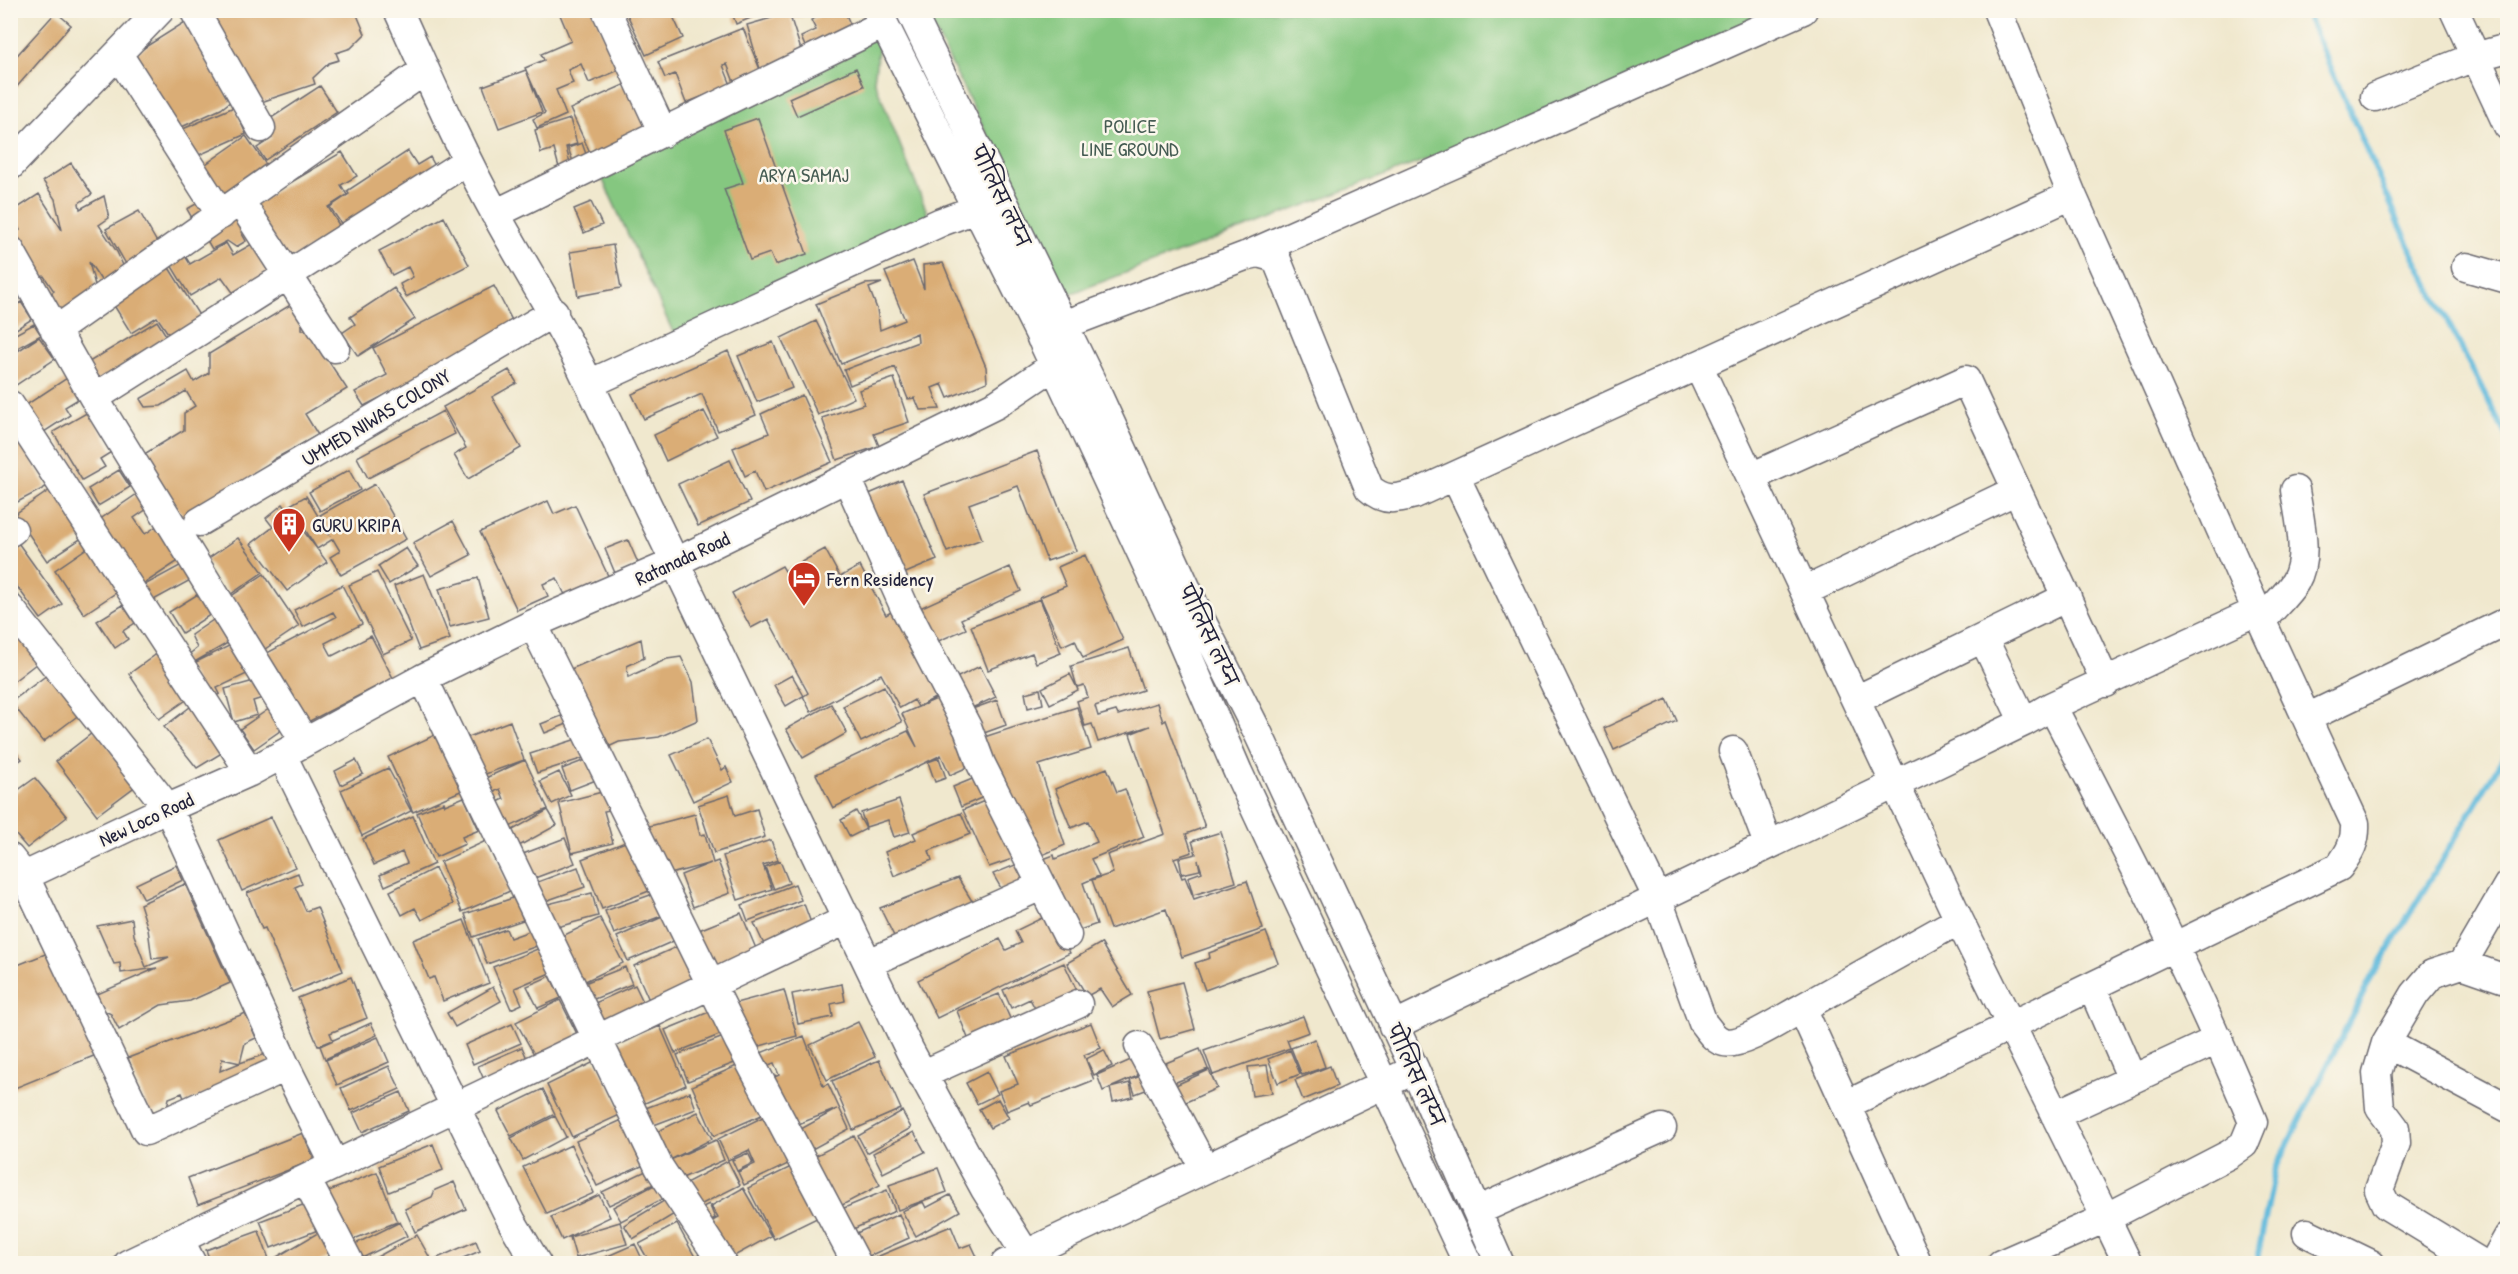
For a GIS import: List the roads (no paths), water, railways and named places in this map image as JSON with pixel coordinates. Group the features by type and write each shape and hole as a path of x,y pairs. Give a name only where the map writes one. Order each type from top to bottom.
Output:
{"street":[{"path":"10,166 160,10"},
{"path":"194,10 261,129"},
{"path":"398,10 467,161 495,214 554,312 922,1075 985,1189 1020,1260 1205,1169 1415,1070"},
{"path":"606,10 663,133"},
{"name":"पोलिस लय्न","path":"910,10 1053,331"},
{"path":"1053,331 1245,256 1803,10"},
{"path":"1846,1105 2338,867 2351,850 2355,837 2355,823 2259,616 2072,195 1996,10"},
{"path":"2454,10 2508,126"},
{"path":"495,214 663,133 880,17 976,209 1053,331 1238,772 1468,1263"},
{"path":"2375,97 2474,57 2508,48"},
{"path":"118,54 230,208 287,275 335,348"},
{"path":"56,331 425,70"},
{"path":"94,398 467,161"},
{"path":"1245,256 1258,253 1276,258 1369,488 1379,497 1393,500 1415,494 2072,195"},
{"path":"589,384 941,222 976,209"},
{"path":"10,250 294,749 455,1107 512,1222 537,1263"},
{"path":"2466,267 2508,279"},
{"name":"UMMED NIWAS COLONY","path":"199,522 554,312"},
{"name":"पोलिस लय्न","path":"1065,358 1415,1070 1500,1263"},
{"name":"Ratanada Road","path":"294,749 423,678 533,624 676,562 997,404 1065,358"},
{"path":"1698,364 1959,920 2128,1263"},
{"path":"1751,477 1966,380 2106,682"},
{"path":"10,405 250,772"},
{"path":"1455,476 1657,897 1703,1023 1713,1036 1723,1042 1738,1042 1959,920"},
{"path":"847,478 904,606 968,729 981,764 1067,935"},
{"path":"1805,591 2017,490"},
{"path":"1393,1026 2024,722 2052,706 2259,616 2295,581 2301,564 2303,550 2295,490"},
{"path":"1856,700 2067,597"},
{"path":"10,608 168,807 286,1067 335,1165"},
{"path":"2307,718 2508,621"},
{"path":"533,624 711,984 857,1263"},
{"path":"1983,638 2024,722"},
{"path":"423,678 659,1167 723,1263"},
{"path":"2001,1263 2106,1218 2244,1144 2253,1122 2219,1039 2176,945 2052,706"},
{"name":"New Loco Road","path":"15,873 250,772 294,749"},
{"path":"1733,751 1768,844"},
{"path":"15,873 146,1131 286,1067"},
{"path":"2462,964 2508,885"},
{"path":"869,963 1041,886"},
{"path":"128,1263 185,1251 306,1179 848,920"},
{"path":"2483,1263 2386,1205 2379,1190 2396,1143 2395,1128 2380,1108 2377,1073 2386,1043 2415,994 2432,974 2462,964 2508,980"},
{"path":"2092,987 2132,1079"},
{"path":"922,1075 1078,1004"},
{"path":"1802,1008 1918,1263"},
{"path":"2055,1115 2219,1039"},
{"path":"2386,1043 2508,1108"},
{"path":"1139,1046 1205,1169"},
{"path":"1477,1211 1662,1128"},
{"path":"306,1179 350,1263"},
{"path":"2307,1233 2371,1263"},
{"path":"2493,1263 2508,1237"}],"waterway":[{"path":"2305,10 2412,252 2508,439"},
{"path":"2256,1264 2275,1170 2370,980 2508,750"}],"place":[{"name":"GURU KRIPA","path":"289,553"},
{"name":"Fern Residency","path":"804,607"}],"park label":[{"name":"POLICE LINE GROUND","path":"1130,136"},
{"name":"ARYA SAMAJ","path":"804,174"}]}
